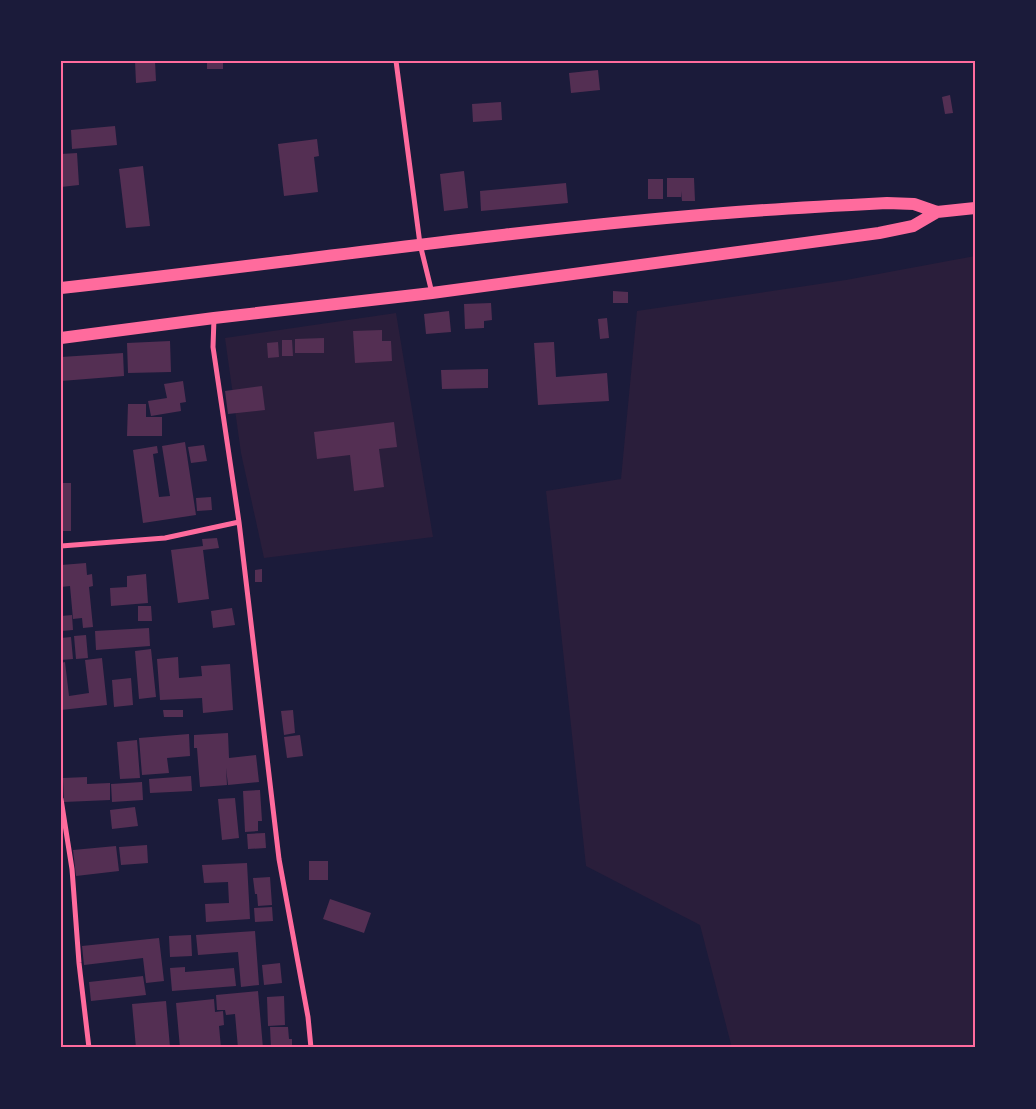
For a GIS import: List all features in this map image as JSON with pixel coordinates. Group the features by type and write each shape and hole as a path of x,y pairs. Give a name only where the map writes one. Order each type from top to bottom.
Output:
{"highway":[{"path":"61,288 206,272 420,244 713,214 887,203 914,204 938,212"},
{"path":"61,338 432,293 879,233 913,226 938,212 975,208"}],"street":[{"path":"396,61 420,244 432,293"},
{"path":"214,318 213,347 238,522 279,859 312,1048"},
{"path":"61,546 165,538 238,522"},
{"path":"61,800 72,869 79,962 89,1048"}],"shaded area":[{"path":"975,256 975,1048 732,1048 700,925 586,866 546,491 621,479 637,311 846,280"},
{"path":"396,313 433,537 264,558 241,453 225,338"}],"building":[{"path":"135,61 155,61 156,81 136,83"},
{"path":"207,61 223,61 223,69 207,69"},
{"path":"598,70 600,90 571,93 569,73"},
{"path":"950,95 953,113 945,114 942,97"},
{"path":"501,102 502,120 473,122 472,104"},
{"path":"115,126 117,145 72,149 71,130"},
{"path":"317,139 319,156 314,157 318,192 284,196 278,144"},
{"path":"77,153 79,185 61,187 61,154"},
{"path":"143,166 150,226 126,228 119,169"},
{"path":"464,171 468,208 444,211 440,174"},
{"path":"667,178 694,178 695,201 682,201 681,191 681,197 667,197"},
{"path":"648,179 663,179 663,199 648,199"},
{"path":"566,183 568,203 481,211 480,191"},
{"path":"613,291 628,292 628,303 613,303"},
{"path":"491,303 492,320 484,321 484,328 465,329 464,304"},
{"path":"449,311 451,332 426,334 424,314"},
{"path":"607,318 609,338 600,339 598,319"},
{"path":"382,330 382,341 391,341 392,361 355,363 353,331"},
{"path":"324,338 324,353 295,353 295,339"},
{"path":"282,340 292,340 293,356 282,356"},
{"path":"170,341 171,372 128,373 127,343"},
{"path":"278,342 279,357 268,358 267,343"},
{"path":"554,342 556,377 607,373 609,401 538,405 534,343"},
{"path":"123,353 124,376 61,381 61,357"},
{"path":"488,369 488,388 442,389 441,370"},
{"path":"183,381 186,402 180,403 181,411 151,416 148,401 167,398 164,384"},
{"path":"262,386 265,410 228,414 225,391"},
{"path":"128,404 146,404 146,417 162,417 162,436 127,436"},
{"path":"394,422 397,447 379,449 384,487 354,491 350,455 317,459 314,432"},
{"path":"185,442 196,515 143,523 133,450 157,446 158,453 153,454 159,497 170,496 162,446"},
{"path":"204,445 207,461 191,463 188,447"},
{"path":"61,483 71,483 71,531 61,531"},
{"path":"211,497 212,510 197,511 196,498"},
{"path":"217,538 219,548 203,550 209,599 178,603 171,550 203,546 202,539"},
{"path":"86,563 87,575 92,574 93,586 89,587 93,627 83,628 82,618 73,619 70,586 61,587 61,565"},
{"path":"262,569 262,582 255,582 255,570"},
{"path":"146,574 148,603 111,606 110,588 127,587 127,576"},
{"path":"138,606 151,606 152,621 138,621"},
{"path":"232,608 235,625 213,628 211,611"},
{"path":"72,615 73,630 61,631 61,616"},
{"path":"149,628 150,646 96,650 95,631"},
{"path":"86,635 88,658 76,659 74,636"},
{"path":"71,637 73,659 61,660 61,638"},
{"path":"151,649 156,697 139,699 135,651"},
{"path":"178,657 179,678 202,676 201,666 230,664 233,710 203,713 202,698 160,700 157,659"},
{"path":"102,658 107,705 61,710 61,663 65,662 69,696 89,693 85,660"},
{"path":"131,678 133,705 114,707 112,680"},
{"path":"163,710 183,710 183,717 164,717"},
{"path":"293,710 295,733 284,735 281,711"},
{"path":"228,733 229,758 256,755 259,782 228,785 226,768 227,785 200,787 194,735"},
{"path":"189,734 190,756 167,758 169,773 142,775 139,738"},
{"path":"300,735 303,756 287,758 284,737"},
{"path":"137,740 140,778 120,779 117,742"},
{"path":"191,776 192,791 150,793 149,779"},
{"path":"87,777 87,784 110,783 110,800 64,802 63,778"},
{"path":"142,782 143,800 112,802 111,784"},
{"path":"260,790 262,821 258,821 258,831 245,832 243,791"},
{"path":"235,798 239,838 222,840 218,799"},
{"path":"135,807 138,826 112,829 110,810"},
{"path":"265,833 266,848 248,849 247,834"},
{"path":"147,845 148,863 121,865 119,847"},
{"path":"116,846 119,871 76,876 73,850"},
{"path":"309,861 328,861 328,880 309,880"},
{"path":"247,863 250,919 206,922 205,904 229,903 228,882 204,883 202,865"},
{"path":"270,877 272,905 258,906 253,878"},
{"path":"330,899 371,913 364,933 323,919"},
{"path":"272,907 273,921 255,922 254,908"},
{"path":"255,931 259,985 241,987 238,952 198,955 196,935"},
{"path":"191,935 192,956 170,957 169,936"},
{"path":"159,938 164,981 146,983 143,958 84,965 82,946"},
{"path":"280,963 282,983 264,985 262,965"},
{"path":"185,967 185,972 234,968 236,986 172,991 170,968"},
{"path":"143,976 146,995 91,1001 89,982"},
{"path":"258,991 263,1048 238,1048 235,1014 226,1015 225,1010 217,1010 216,995"},
{"path":"284,996 285,1025 268,1026 267,997"},
{"path":"214,999 215,1012 223,1011 224,1025 219,1026 221,1048 180,1048 176,1003"},
{"path":"166,1001 170,1047 136,1048 132,1004"},
{"path":"270,1027 288,1027 289,1039 292,1039 292,1048 271,1048"}]}
